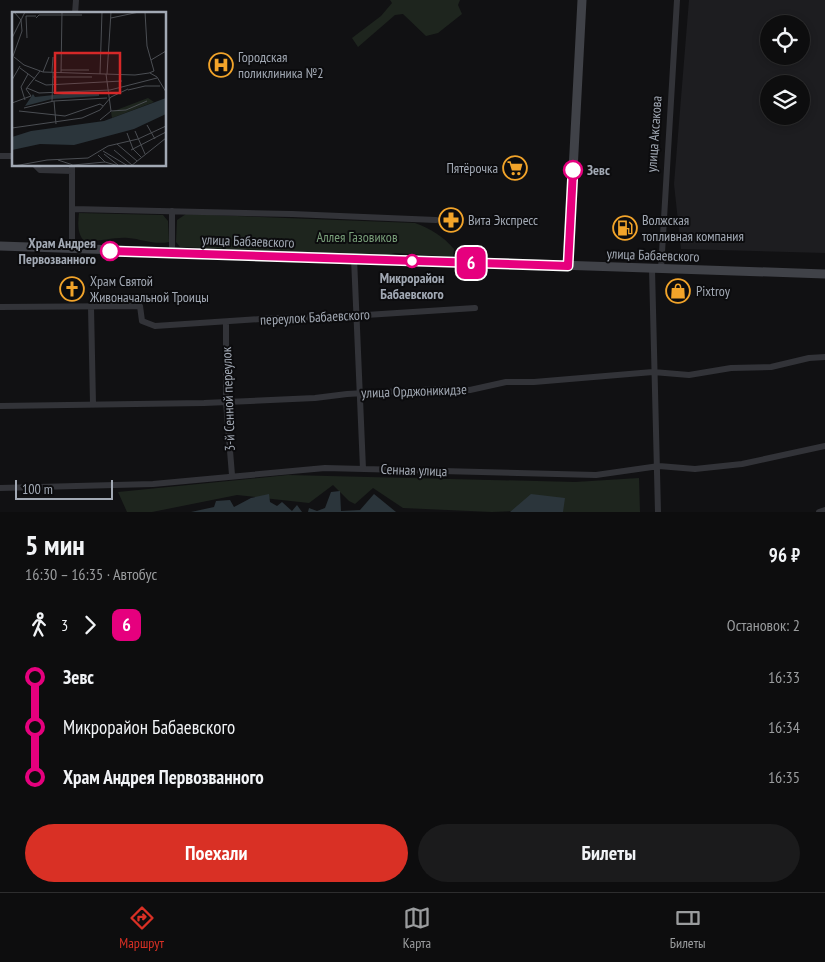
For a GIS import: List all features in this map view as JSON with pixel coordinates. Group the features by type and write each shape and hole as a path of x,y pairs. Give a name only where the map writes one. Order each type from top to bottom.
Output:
{"main road":[{"path":"568,266 582,0"},
{"name":"улица Бабаевского","path":"0,246 72,250 825,274"}],"street":[{"name":"улица Аксакова","path":"658,512 658,466 653,372 657,269 677,0"},
{"path":"36,166 40,170 72,168 72,250"},
{"path":"72,209 436,220"},
{"path":"172,211 172,252"},
{"path":"354,258 363,469"},
{"name":"переулок Бабаевского","path":"91,307 140,306 142,321 155,326 475,308"},
{"path":"0,308 91,307 93,404"},
{"name":"3-й Сенной переулок","path":"226,322 226,402 232,475"},
{"name":"улица Орджоникидзе","path":"0,406 226,402 439,389 470,390 506,382 534,382 653,372 689,375 731,368 771,367 808,358 825,357"},
{"name":"Сенная улица","path":"0,488 153,484 232,475 325,468 596,476 658,466 695,469 742,464 825,446"},
{"path":"819,512 825,510"}],"shaded area":[{"path":"689,0 825,0 825,253 681,249 674,184"},
{"path":"340,491 341,511 360,510 374,494 396,512 308,512 309,508 317,511 325,508 331,492"},
{"path":"269,494 270,502 277,506 282,502 292,511 297,505 302,512 191,512 214,507 216,501 230,500 234,507 251,498"},
{"path":"531,494 565,498 563,512 510,512"}],"green space":[{"path":"390,0 460,0 458,5 462,14 438,33 426,36 403,14 395,15 358,47 352,38 381,16 392,3"},
{"path":"79,213 163,215 168,221 169,242 158,243 122,238 84,241 79,231"},
{"name":"Аллея Газовиков","path":"186,214 415,223 431,230 446,240 454,249 453,257 395,253 383,256 180,247 176,242 177,220"},
{"path":"288,475 575,482 639,478 640,512 540,512 538,510 492,512 403,508 373,488 355,504 349,501 333,485 309,503 237,495 152,512 127,512 118,492"}],"bus line":[{"name":"6","path":"110,251 568,266 573,170"}],"place":[{"name":"Городская поликлиника №2","path":"221,65"},
{"name":"Пятёрочка","path":"515,168"},
{"name":"Зевс","path":"573,170"},
{"name":"Вита Экспресс","path":"451,220"},
{"name":"Волжская топливная компания","path":"625,228"},
{"name":"Храм Андрея Первозванного","path":"110,251"},
{"name":"Микрорайон Бабаевского","path":"412,261"},
{"name":"Храм Святой Живоначальной Троицы","path":"72,289"},
{"name":"Pixtroy","path":"678,291"}]}
